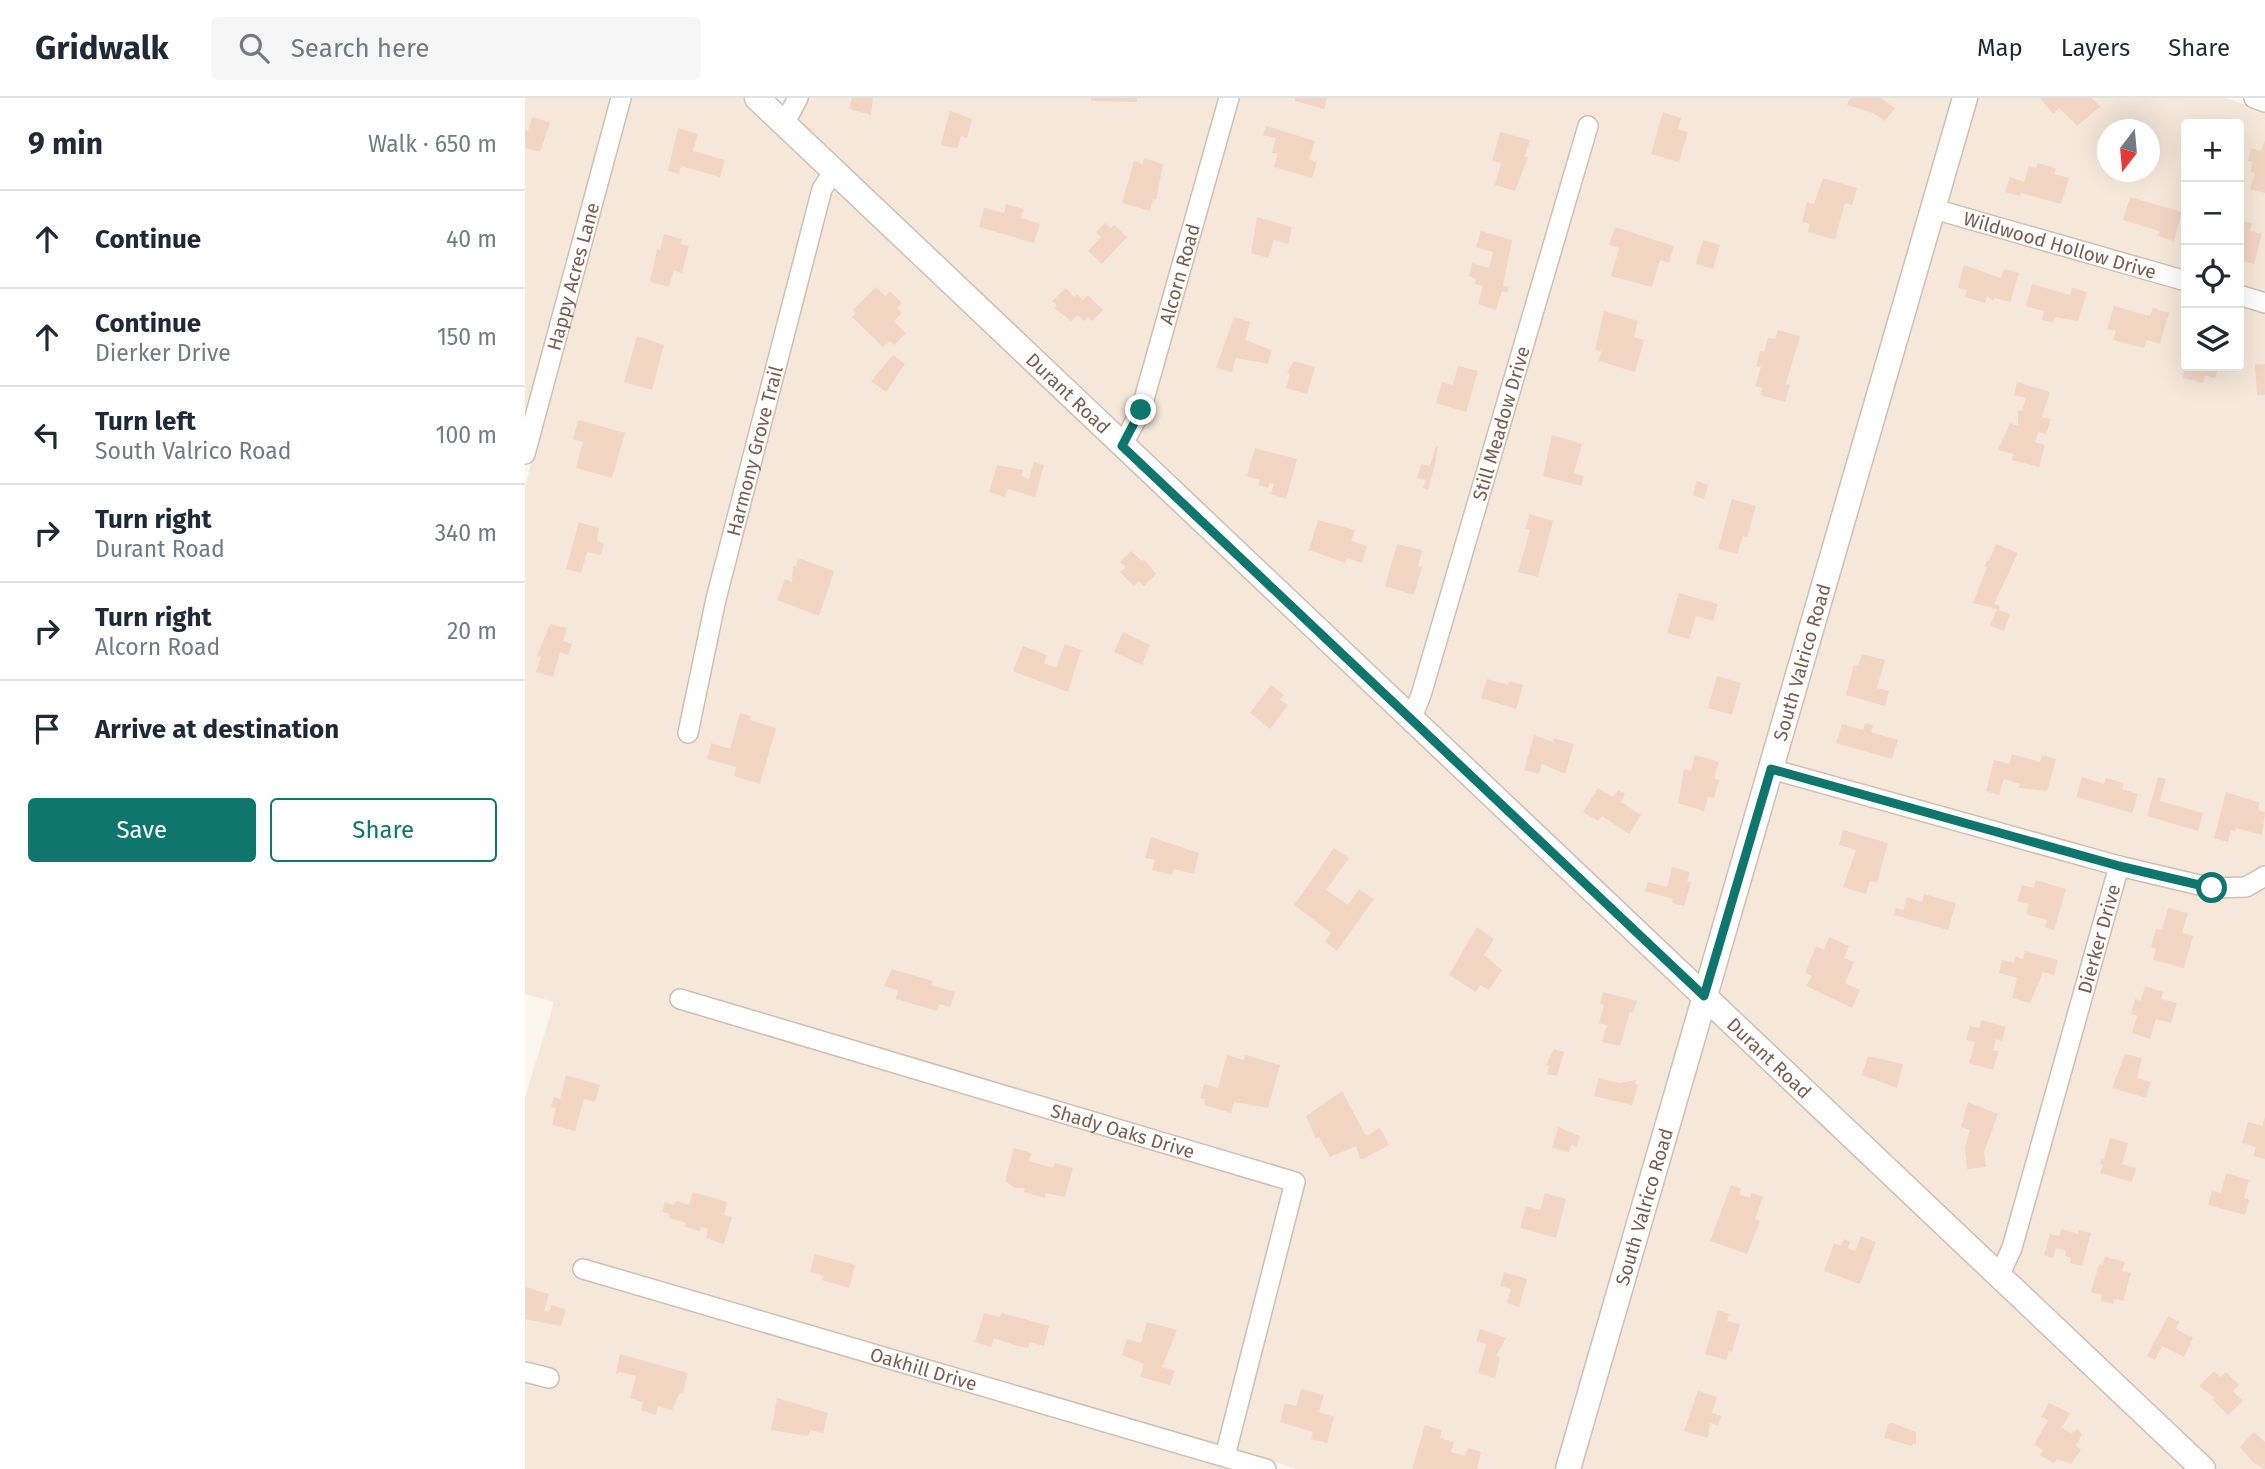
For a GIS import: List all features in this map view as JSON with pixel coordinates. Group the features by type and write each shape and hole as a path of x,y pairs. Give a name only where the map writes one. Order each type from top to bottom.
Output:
{"street":[{"name":"Happy Acres Lane","path":"525,454 621,98"},
{"name":"Durant Road","path":"757,98 2203,1469"},
{"path":"784,124 798,98"},
{"name":"Alcorn Road","path":"1122,446 1141,410 1229,98"},
{"name":"South Valrico Road","path":"1568,1469 1965,98"},
{"path":"2254,98 2265,102"},
{"name":"Still Meadow Drive","path":"1412,720 1588,126"},
{"name":"Harmony Grove Trail","path":"688,733 716,599 822,189 834,171"},
{"name":"Wildwood Hollow Drive","path":"1934,209 2181,280"},
{"path":"2244,297 2265,303"},
{"name":"Dierker Drive","path":"1771,769 2119,866 2012,1248 1999,1276"},
{"path":"2119,866 2212,888 2246,887 2265,876"},
{"name":"Shady Oaks Drive","path":"680,999 1295,1182 1225,1456"},
{"name":"Oakhill Drive","path":"583,1269 1266,1469"},
{"path":"525,1372 548,1378"}],"shaded area":[{"path":"525,98 612,98 525,422"},
{"path":"629,98 743,98 822,173 678,740 694,743 725,601 829,193 835,185 1694,1000 1559,1469 1297,1469 1235,1450 1297,1173 675,988 670,1006 1284,1189 1219,1445 578,1258 573,1276 1235,1469 525,1469 525,1381 553,1389 559,1372 525,1362 525,1098 554,1002 525,994 525,486"},
{"path":"807,98 1220,98 1134,407 1120,431 795,122"},
{"path":"1237,98 1957,98 1700,980 1422,716 1598,119 1582,115 1409,704 1133,443"},
{"path":"1974,98 2226,98 2265,112 2265,293 2244,287 2244,119 2181,119 2181,270 1944,203"},
{"path":"1939,220 2181,289 2181,371 2244,371 2244,306 2265,312 2265,866 2244,878 2214,879 2121,857 1781,762"},
{"path":"1776,780 2108,873 2004,1245 1996,1261 1714,993"},
{"path":"2124,877 2265,886 2265,1469 2216,1469 2009,1273"},
{"path":"1708,1012 2190,1469 1576,1469"}],"building":[{"path":"852,98 873,98 871,115 849,109"},
{"path":"1091,98 1137,98 1137,102 1091,101"},
{"path":"1295,98 1327,98 1324,109 1295,101"},
{"path":"1850,98 1881,98 1895,108 1885,121 1873,113 1847,105"},
{"path":"2040,98 2092,98 2100,107 2077,126 2059,108 2053,114"},
{"path":"950,111 972,119 967,138 961,136 958,148 942,146 941,143"},
{"path":"1663,112 1681,118 1678,129 1688,132 1679,162 1651,154"},
{"path":"532,117 550,122 540,152 525,148 525,130 528,131"},
{"path":"1266,126 1315,141 1309,159 1317,162 1312,178 1274,167 1278,153 1272,153 1276,138 1263,135"},
{"path":"678,128 698,134 693,151 725,160 720,177 681,166 679,174 668,171"},
{"path":"1500,132 1530,140 1525,156 1528,157 1515,191 1495,185 1501,163 1492,161"},
{"path":"2265,140 2265,193 2250,189 2255,173 2250,172 2253,162 2248,161 2251,148 2261,151"},
{"path":"1144,158 1163,164 1156,200 1153,199 1150,211 1122,203 1134,161 1143,164"},
{"path":"2037,163 2056,168 2054,174 2069,178 2061,204 2021,193 2020,196 2005,192 2010,177 2024,182 2029,166 2036,168"},
{"path":"1823,178 1857,188 1852,205 1845,203 1835,240 1808,232 1810,224 1802,222 1807,202 1814,204"},
{"path":"2130,197 2181,212 2174,241 2158,236 2159,231 2123,220"},
{"path":"1006,204 1023,209 1021,218 1040,224 1034,243 979,227 984,208 1004,213"},
{"path":"1257,217 1292,227 1288,244 1274,240 1268,258 1251,253"},
{"path":"2244,221 2252,223 2250,231 2262,234 2254,264 2244,261"},
{"path":"1105,223 1111,228 1114,225 1127,237 1102,264 1088,251 1101,237 1096,232"},
{"path":"1615,227 1674,246 1669,263 1660,260 1652,287 1611,276 1619,248 1609,245"},
{"path":"1481,231 1512,240 1503,286 1509,287 1507,293 1502,291 1496,310 1478,304 1483,286 1475,284 1476,279 1469,276 1472,263 1489,268 1493,252 1476,247"},
{"path":"664,234 682,239 681,244 689,246 682,273 674,270 669,287 650,282 657,249 660,250"},
{"path":"1703,240 1720,245 1713,269 1696,264"},
{"path":"1964,265 2001,278 2004,269 2019,273 2010,302 1994,298 1993,301 1987,296 1985,303 1965,297 1967,290 1958,288"},
{"path":"2032,284 2070,295 2072,288 2087,292 2078,321 2055,317 2053,323 2042,320 2044,311 2026,306"},
{"path":"876,287 885,296 890,291 902,303 897,308 902,313 894,321 906,333 894,345 890,341 883,347 852,317 856,313 853,310"},
{"path":"1066,288 1074,297 1077,294 1083,300 1088,295 1103,310 1092,321 1088,317 1084,321 1078,315 1071,321 1054,308 1057,305 1052,301"},
{"path":"2114,306 2150,316 2153,308 2169,313 2160,344 2147,340 2144,348 2113,340 2116,331 2107,329"},
{"path":"1604,311 1638,321 1634,337 1644,340 1635,372 1599,361 1601,351 1595,350"},
{"path":"1234,317 1250,322 1245,340 1272,350 1268,364 1236,358 1232,372 1216,368"},
{"path":"1778,330 1800,336 1786,384 1790,385 1785,402 1760,395 1762,388 1755,386 1761,367 1756,366 1760,351 1764,352 1768,338 1775,339"},
{"path":"637,336 664,345 652,390 624,382"},
{"path":"893,355 905,364 886,392 871,381"},
{"path":"1294,361 1315,367 1307,394 1286,388 1290,374 1287,373"},
{"path":"2265,364 2265,395 2257,395 2255,365"},
{"path":"1458,366 1478,371 1466,412 1436,403 1442,382 1453,385"},
{"path":"2184,371 2217,371 2215,378 2205,375 2203,383 2183,378"},
{"path":"2017,382 2050,392 2042,417 2051,419 2046,434 2038,432 2035,442 2045,445 2039,467 2012,460 2014,454 1998,450 2010,423 2018,426 2018,410 2022,411 2026,398 2014,395"},
{"path":"578,420 625,433 612,478 576,468 583,442 573,439"},
{"path":"1552,435 1582,444 1574,473 1584,476 1581,486 1543,476"},
{"path":"1436,446 1435,465 1428,490 1423,488 1426,480 1417,478 1421,464 1430,466"},
{"path":"1255,448 1297,459 1286,499 1271,494 1274,484 1270,483 1268,488 1258,485 1260,480 1247,476"},
{"path":"1034,462 1044,465 1035,497 1008,489 1005,497 989,492 997,465 1023,470 1021,476 1029,479"},
{"path":"1697,481 1708,485 1704,499 1693,495"},
{"path":"1732,499 1756,506 1747,537 1743,536 1737,554 1718,549"},
{"path":"1530,514 1553,521 1538,577 1518,572 1530,530 1525,529"},
{"path":"1318,520 1355,530 1351,541 1367,546 1362,563 1347,558 1345,563 1309,550"},
{"path":"579,522 599,528 597,541 604,543 601,555 587,552 581,573 566,569"},
{"path":"1397,544 1422,550 1418,566 1422,567 1414,595 1385,586"},
{"path":"1996,544 2018,553 1994,604 2000,606 1999,610 2010,614 2004,631 1990,626 1997,609 1973,603 1987,567 1987,560 1989,561"},
{"path":"1131,551 1142,561 1144,559 1156,574 1144,586 1139,581 1134,586 1120,572 1126,567 1120,562"},
{"path":"797,560 834,571 819,616 777,600 785,579 792,582 793,566 796,567"},
{"path":"1679,593 1718,604 1713,621 1696,616 1689,639 1667,633"},
{"path":"550,624 567,628 563,641 572,644 568,655 560,652 553,677 536,672 541,657 537,656"},
{"path":"1123,632 1150,645 1142,665 1114,652"},
{"path":"1065,644 1081,650 1068,692 1013,671 1023,646 1047,655 1044,663 1056,668"},
{"path":"1862,654 1885,660 1877,688 1889,691 1885,706 1846,695 1854,665 1858,666"},
{"path":"1717,676 1741,683 1732,715 1708,708"},
{"path":"1487,679 1508,685 1509,681 1523,685 1516,709 1481,698"},
{"path":"1271,685 1284,695 1280,700 1288,705 1270,729 1250,713"},
{"path":"740,713 751,716 750,720 776,728 760,784 734,776 736,767 707,759 711,743 730,749"},
{"path":"1865,723 1873,725 1871,732 1898,740 1892,759 1836,743 1842,724 1863,730"},
{"path":"1534,735 1553,742 1554,738 1574,744 1565,774 1542,764 1539,774 1524,770"},
{"path":"2012,754 2040,762 2042,755 2056,759 2047,791 2019,788 2020,784 2004,779 1999,795 1986,791 1994,760 2009,764"},
{"path":"1695,755 1719,762 1714,778 1719,780 1714,798 1708,797 1704,811 1678,803 1684,769 1691,771"},
{"path":"2082,777 2104,784 2106,778 2124,783 2122,789 2138,794 2132,813 2076,797"},
{"path":"2158,777 2166,779 2160,801 2203,813 2198,831 2147,816"},
{"path":"1598,788 1613,797 1618,790 1625,794 1621,802 1641,815 1629,834 1602,816 1598,821 1583,812"},
{"path":"2226,792 2260,803 2258,810 2265,812 2262,835 2236,828 2235,831 2231,830 2228,842 2214,838"},
{"path":"1843,830 1888,843 1877,883 1870,881 1866,894 1843,887 1856,850 1839,845"},
{"path":"1151,837 1199,853 1194,874 1174,869 1172,875 1152,870 1155,860 1145,858"},
{"path":"1334,848 1349,858 1326,890 1348,905 1359,889 1374,899 1337,951 1325,942 1331,933 1294,905"},
{"path":"1672,867 1690,872 1687,881 1691,882 1684,906 1672,903 1673,899 1645,891 1648,882 1667,887"},
{"path":"2036,880 2066,889 2054,930 2045,927 2047,920 2026,914 2029,904 2017,901 2022,885 2034,888"},
{"path":"1924,894 1956,903 1948,930 1894,915 1896,908 1903,910 1907,897 1922,902"},
{"path":"2168,908 2188,913 2182,933 2193,936 2184,968 2153,960 2156,949 2151,947 2156,929 2162,930"},
{"path":"1477,927 1494,939 1484,955 1502,970 1489,990 1480,985 1476,992 1449,975"},
{"path":"1829,937 1849,946 1844,958 1854,962 1845,983 1860,990 1852,1008 1806,986 1812,976 1805,973 1816,946 1824,950"},
{"path":"2025,951 2058,960 2054,975 2043,972 2030,1003 2012,998 2017,978 1999,973 2002,960 2014,963 2016,957 2023,959"},
{"path":"892,969 933,981 931,985 955,992 950,1007 939,1004 937,1011 896,999 898,990 884,986"},
{"path":"2145,986 2163,992 2161,999 2177,1003 2171,1023 2156,1019 2150,1039 2132,1033 2137,1016 2131,1014 2135,999 2141,1001"},
{"path":"1603,992 1637,1001 1633,1013 1630,1012 1620,1046 1602,1042 1607,1025 1599,1023 1604,1005 1600,1004"},
{"path":"1981,1020 2006,1027 2002,1041 1996,1039 1993,1050 1999,1051 1993,1070 1969,1063 1975,1042 1966,1040 1970,1026 1979,1028"},
{"path":"1554,1049 1564,1052 1557,1076 1547,1074 1549,1066 1546,1065"},
{"path":"2125,1054 2142,1058 2137,1078 2151,1082 2146,1098 2112,1088"},
{"path":"1227,1055 1244,1060 1245,1055 1280,1065 1268,1108 1234,1102 1231,1113 1204,1105 1205,1099 1200,1098 1204,1084 1218,1088"},
{"path":"1868,1056 1903,1064 1897,1088 1862,1075"},
{"path":"566,1075 600,1085 595,1102 584,1099 575,1131 552,1125 556,1108 551,1107 554,1097 560,1099"},
{"path":"1599,1078 1619,1083 1636,1080 1635,1084 1638,1085 1632,1105 1594,1096"},
{"path":"1342,1091 1366,1136 1380,1128 1389,1145 1363,1159 1360,1159 1356,1146 1330,1157 1319,1137 1316,1139 1306,1116"},
{"path":"1968,1102 1998,1114 1984,1152 1986,1167 1967,1169 1965,1147 1970,1130 1961,1127"},
{"path":"2265,1117 2265,1159 2253,1156 2256,1147 2242,1143 2248,1122 2262,1126"},
{"path":"1558,1127 1580,1136 1576,1147 1571,1145 1569,1152 1552,1148"},
{"path":"2110,1138 2128,1143 2122,1164 2136,1168 2132,1182 2100,1173 2103,1165 2100,1164 2101,1159 2104,1160"},
{"path":"1014,1148 1031,1153 1029,1161 1053,1168 1055,1163 1073,1168 1065,1197 1046,1193 1045,1198 1024,1192 1025,1188 1015,1188 1005,1181"},
{"path":"2226,1173 2249,1180 2244,1198 2249,1200 2245,1215 2208,1205 2212,1191 2221,1193"},
{"path":"1731,1185 1741,1189 1739,1194 1750,1198 1751,1193 1763,1197 1755,1219 1760,1221 1747,1254 1710,1241"},
{"path":"693,1192 727,1202 724,1215 732,1217 724,1244 706,1238 708,1229 701,1227 700,1231 685,1227 686,1223 669,1218 670,1214 662,1212 665,1202 673,1205 677,1201 689,1205"},
{"path":"1545,1193 1566,1199 1556,1238 1520,1228 1526,1206 1540,1210"},
{"path":"2061,1229 2078,1234 2079,1230 2091,1233 2082,1266 2070,1263 2071,1258 2065,1256 2066,1251 2056,1248 2053,1258 2044,1255 2050,1234 2059,1236"},
{"path":"1861,1236 1876,1242 1860,1284 1824,1271 1834,1243 1841,1246 1844,1239 1850,1242 1848,1248 1855,1251"},
{"path":"815,1254 855,1265 849,1288 822,1280 824,1276 810,1272"},
{"path":"2105,1257 2125,1262 2122,1271 2131,1273 2123,1301 2114,1299 2113,1304 2101,1301 2102,1295 2091,1292 2099,1264 2103,1265"},
{"path":"1504,1272 1527,1279 1519,1307 1507,1303 1511,1289 1500,1286"},
{"path":"525,1287 549,1294 544,1311 549,1312 551,1305 566,1310 561,1326 525,1319"},
{"path":"1718,1310 1729,1314 1727,1321 1740,1324 1732,1352 1729,1351 1726,1360 1705,1354"},
{"path":"984,1313 999,1317 1002,1313 1049,1326 1044,1346 1030,1342 1028,1348 994,1338 991,1347 975,1342"},
{"path":"2168,1316 2179,1322 2176,1329 2193,1338 2184,1357 2162,1346 2155,1360 2147,1356"},
{"path":"1147,1322 1177,1330 1162,1367 1175,1371 1170,1385 1140,1377 1144,1364 1122,1355 1127,1339 1141,1343"},
{"path":"1480,1329 1506,1338 1496,1356 1500,1358 1495,1378 1478,1373 1486,1344 1476,1341"},
{"path":"620,1354 688,1373 683,1393 680,1392 672,1410 658,1406 656,1415 641,1410 643,1402 630,1398 636,1376 620,1372 616,1374"},
{"path":"2214,1371 2220,1377 2226,1372 2239,1385 2233,1391 2243,1401 2228,1415 2213,1400 2215,1398 2199,1386"},
{"path":"1301,1389 1324,1395 1319,1412 1334,1417 1327,1443 1311,1439 1313,1432 1280,1422 1285,1403 1296,1406"},
{"path":"1698,1391 1717,1397 1712,1413 1721,1416 1718,1426 1710,1423 1708,1438 1684,1431"},
{"path":"777,1398 828,1413 823,1433 810,1430 808,1436 771,1430"},
{"path":"2049,1403 2070,1413 2062,1428 2071,1433 2078,1429 2082,1435 2076,1445 2081,1450 2071,1464 2057,1459 2054,1463 2040,1455 2043,1450 2034,1445 2048,1420 2041,1417"},
{"path":"1893,1423 1916,1432 1916,1444 1913,1443 1912,1446 1884,1438 1888,1424"},
{"path":"1425,1425 1442,1430 1440,1438 1454,1442 1451,1452 1465,1456 1468,1448 1481,1452 1477,1469 1412,1469"},
{"path":"2254,1432 2265,1442 2265,1469 2254,1463 2240,1447"}],"route":[{"path":"1141,410 1122,446 1704,996 1771,769 2119,866 2212,888"}]}
